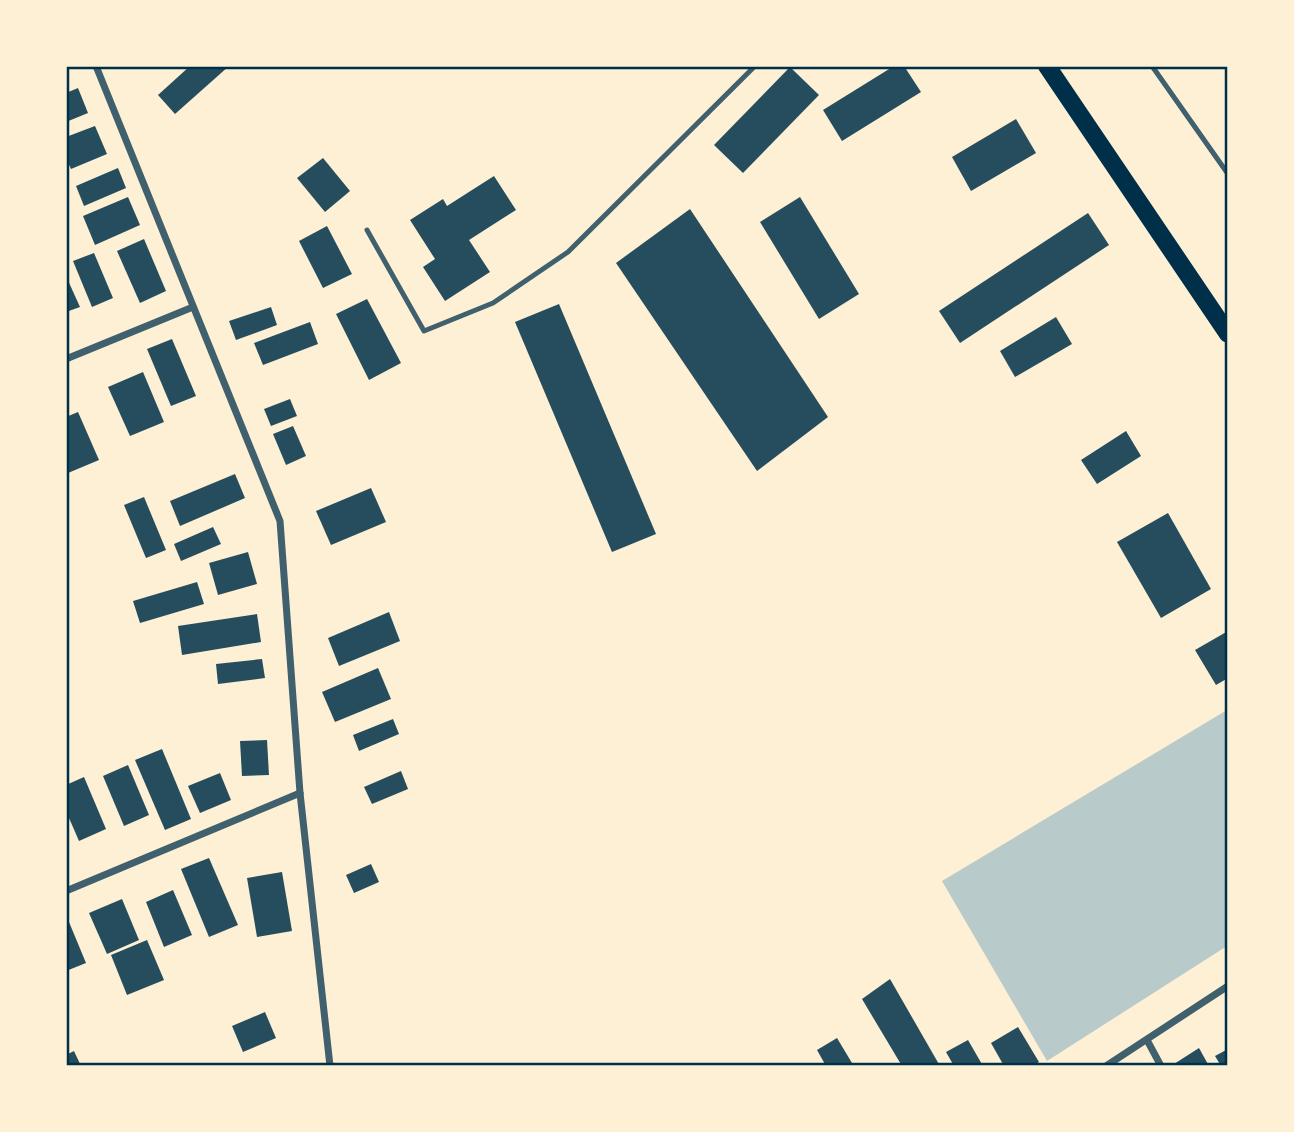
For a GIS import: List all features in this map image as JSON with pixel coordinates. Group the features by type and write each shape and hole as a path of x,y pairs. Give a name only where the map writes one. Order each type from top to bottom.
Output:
{"main road":[{"path":"1047,66 1227,334"}],"street":[{"path":"96,66 280,521 300,793 330,1066"},
{"path":"66,359 192,307"},
{"path":"66,891 300,793"},
{"path":"1106,1066 1227,986"},
{"path":"1147,1040 1161,1066"}],"lane":[{"path":"367,230 424,331 493,303 568,252 755,66"},
{"path":"1152,66 1227,174"}],"shaded area":[{"path":"1227,710 1227,946 1047,1061 942,881"}],"building":[{"path":"190,66 229,66 175,114 158,95"},
{"path":"894,66 904,66 921,92 842,141 823,110"},
{"path":"790,67 819,95 743,173 714,145"},
{"path":"78,88 88,113 66,122 66,93"},
{"path":"1016,119 1036,153 971,191 952,157"},
{"path":"95,126 107,154 71,169 66,158 66,137"},
{"path":"323,158 350,191 325,212 297,178"},
{"path":"118,168 126,188 84,206 76,186"},
{"path":"494,176 516,210 469,240 490,272 445,301 423,267 435,259 410,220 443,199 447,206"},
{"path":"128,197 140,225 95,245 83,216"},
{"path":"800,197 859,294 819,319 760,222"},
{"path":"690,209 828,417 757,471 616,263"},
{"path":"1088,213 1109,245 960,343 939,311"},
{"path":"327,226 352,274 323,288 299,241"},
{"path":"144,239 166,291 140,303 117,251"},
{"path":"94,253 113,298 92,307 73,261"},
{"path":"66,276 80,307 66,312"},
{"path":"367,299 401,363 369,380 336,314"},
{"path":"559,304 656,534 612,552 515,322"},
{"path":"271,307 277,325 236,340 229,321"},
{"path":"1056,317 1072,344 1015,377 1000,351"},
{"path":"310,322 318,344 263,365 254,343"},
{"path":"172,339 196,396 171,406 147,349"},
{"path":"143,372 164,422 130,436 108,387"},
{"path":"290,399 297,416 271,426 264,409"},
{"path":"78,412 99,460 68,473 66,417"},
{"path":"293,426 306,456 286,465 273,434"},
{"path":"1126,431 1141,456 1097,484 1081,460"},
{"path":"235,474 245,498 180,526 170,501"},
{"path":"371,488 386,522 331,545 316,511"},
{"path":"144,497 166,550 146,558 124,505"},
{"path":"1168,513 1211,589 1161,618 1117,542"},
{"path":"213,527 221,544 181,561 174,544"},
{"path":"248,552 257,584 218,595 209,563"},
{"path":"197,582 204,604 140,623 133,601"},
{"path":"389,612 400,641 339,666 328,638"},
{"path":"257,614 261,642 182,655 178,626"},
{"path":"1228,631 1228,678 1216,685 1195,650"},
{"path":"262,659 265,678 218,684 216,664"},
{"path":"378,668 391,699 335,722 322,692"},
{"path":"393,719 399,734 359,751 353,735"},
{"path":"267,740 269,775 242,776 240,741"},
{"path":"162,749 191,819 165,830 135,760"},
{"path":"128,765 149,815 124,826 103,776"},
{"path":"401,771 408,789 372,804 364,787"},
{"path":"220,773 231,800 200,813 188,786"},
{"path":"84,777 106,829 79,841 66,811 66,785"},
{"path":"209,858 238,925 209,937 181,869"},
{"path":"371,864 379,882 354,893 346,875"},
{"path":"282,872 292,931 257,937 247,878"},
{"path":"173,890 192,935 164,947 146,902"},
{"path":"122,899 139,940 107,954 89,913"},
{"path":"69,922 86,963 66,971 66,923"},
{"path":"147,940 164,980 127,995 111,955"},
{"path":"890,979 940,1066 902,1066 862,999"},
{"path":"265,1012 276,1038 243,1052 232,1026"},
{"path":"1018,1027 1039,1062 1033,1066 1004,1066 991,1043"},
{"path":"837,1038 852,1063 848,1066 826,1066 817,1050"},
{"path":"968,1040 983,1066 954,1066 946,1052"},
{"path":"1199,1048 1209,1066 1175,1066 1174,1064"},
{"path":"1228,1049 1228,1066 1221,1066 1215,1056"},
{"path":"74,1051 81,1066 66,1066 66,1055"}]}
